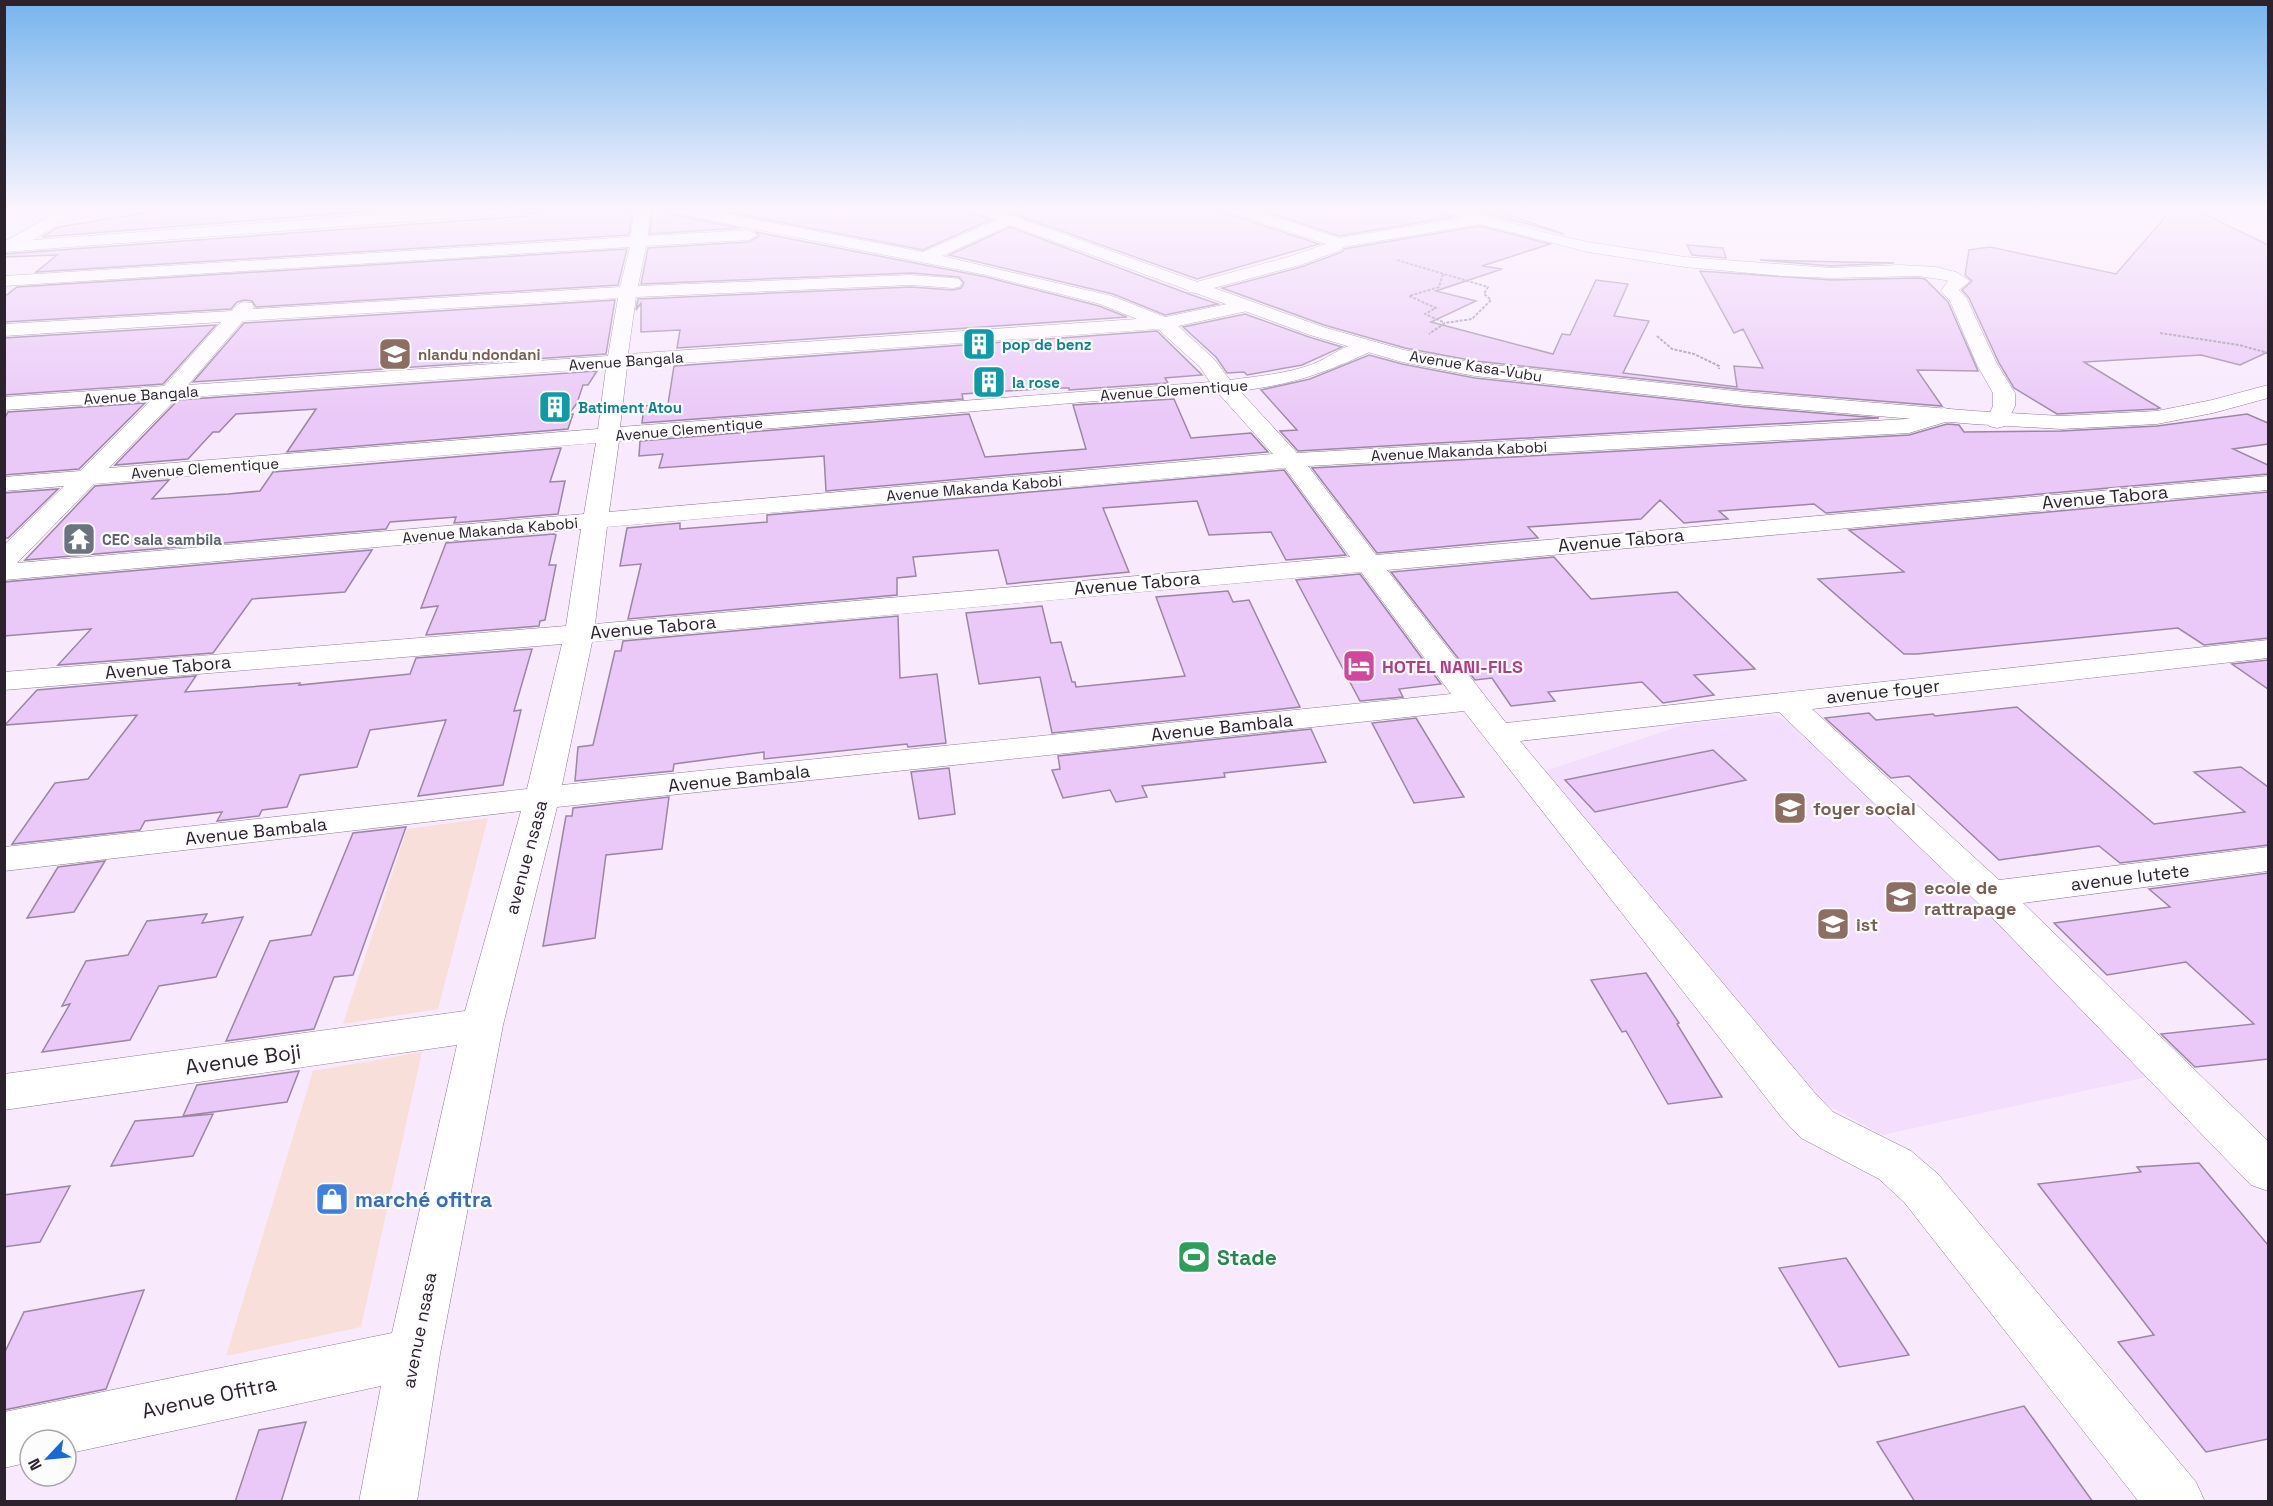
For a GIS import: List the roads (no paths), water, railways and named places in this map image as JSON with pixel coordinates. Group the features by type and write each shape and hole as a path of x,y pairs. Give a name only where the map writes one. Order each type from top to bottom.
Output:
{"main road":[{"path":"4,281 54,278"},
{"path":"4,561 170,393 270,278"},
{"name":"avenue nsasa","path":"388,1502 414,1354 482,1025 542,798 579,634 608,436 616,362 630,278"},
{"path":"1016,278 1083,294 1128,308 1163,323 1207,363 1224,387 1291,460 1497,734 1798,1105 1817,1125 1895,1165 1921,1188 2176,1502"},
{"name":"Avenue Kasa-Vubu","path":"1169,278 1367,346 1412,357 1545,378 1706,395 1997,420 2060,423 2120,421 2213,407 2268,391"},
{"path":"1195,288 1231,278"},
{"path":"1958,278 1961,281 1951,287 1950,291 1958,299 1986,365 1997,378 2004,393 2004,406 1997,420"},
{"path":"4,330 628,292 911,280 953,283"},
{"name":"Avenue Bangala","path":"4,404 1163,323 1220,314 1246,306"},
{"name":"Avenue Clementique","path":"4,484 1097,394 1224,387 1302,375 1367,346"},
{"name":"Avenue Makanda Kabobi","path":"4,572 1291,460 1909,426 1944,415"},
{"name":"Avenue Tabora","path":"4,681 579,634 2268,483"},
{"name":"avenue foyer","path":"1497,734 2268,649"},
{"name":"Avenue Bambala","path":"4,859 542,798 1473,701"},
{"path":"1786,702 1991,894 2268,1171"},
{"name":"avenue lutete","path":"1991,894 2268,860"},
{"name":"Avenue Boji","path":"4,1092 482,1025"},
{"name":"Avenue Ofitra","path":"4,1440 414,1354"}],"place":[{"name":"pop de benz","path":"979,344"},
{"name":"nlandu ndondani","path":"395,354"},
{"name":"la rose","path":"989,382"},
{"name":"Batiment Atou","path":"555,407"},
{"name":"CEC sala sambila","path":"79,539"},
{"name":"HOTEL NANI-FILS","path":"1359,666"},
{"name":"foyer social","path":"1790,808"},
{"name":"ecole de rattrapage","path":"1901,897"},
{"name":"ist","path":"1833,924"},
{"name":"marché ofitra","path":"332,1199"},
{"name":"Stade","path":"1194,1257"}]}
